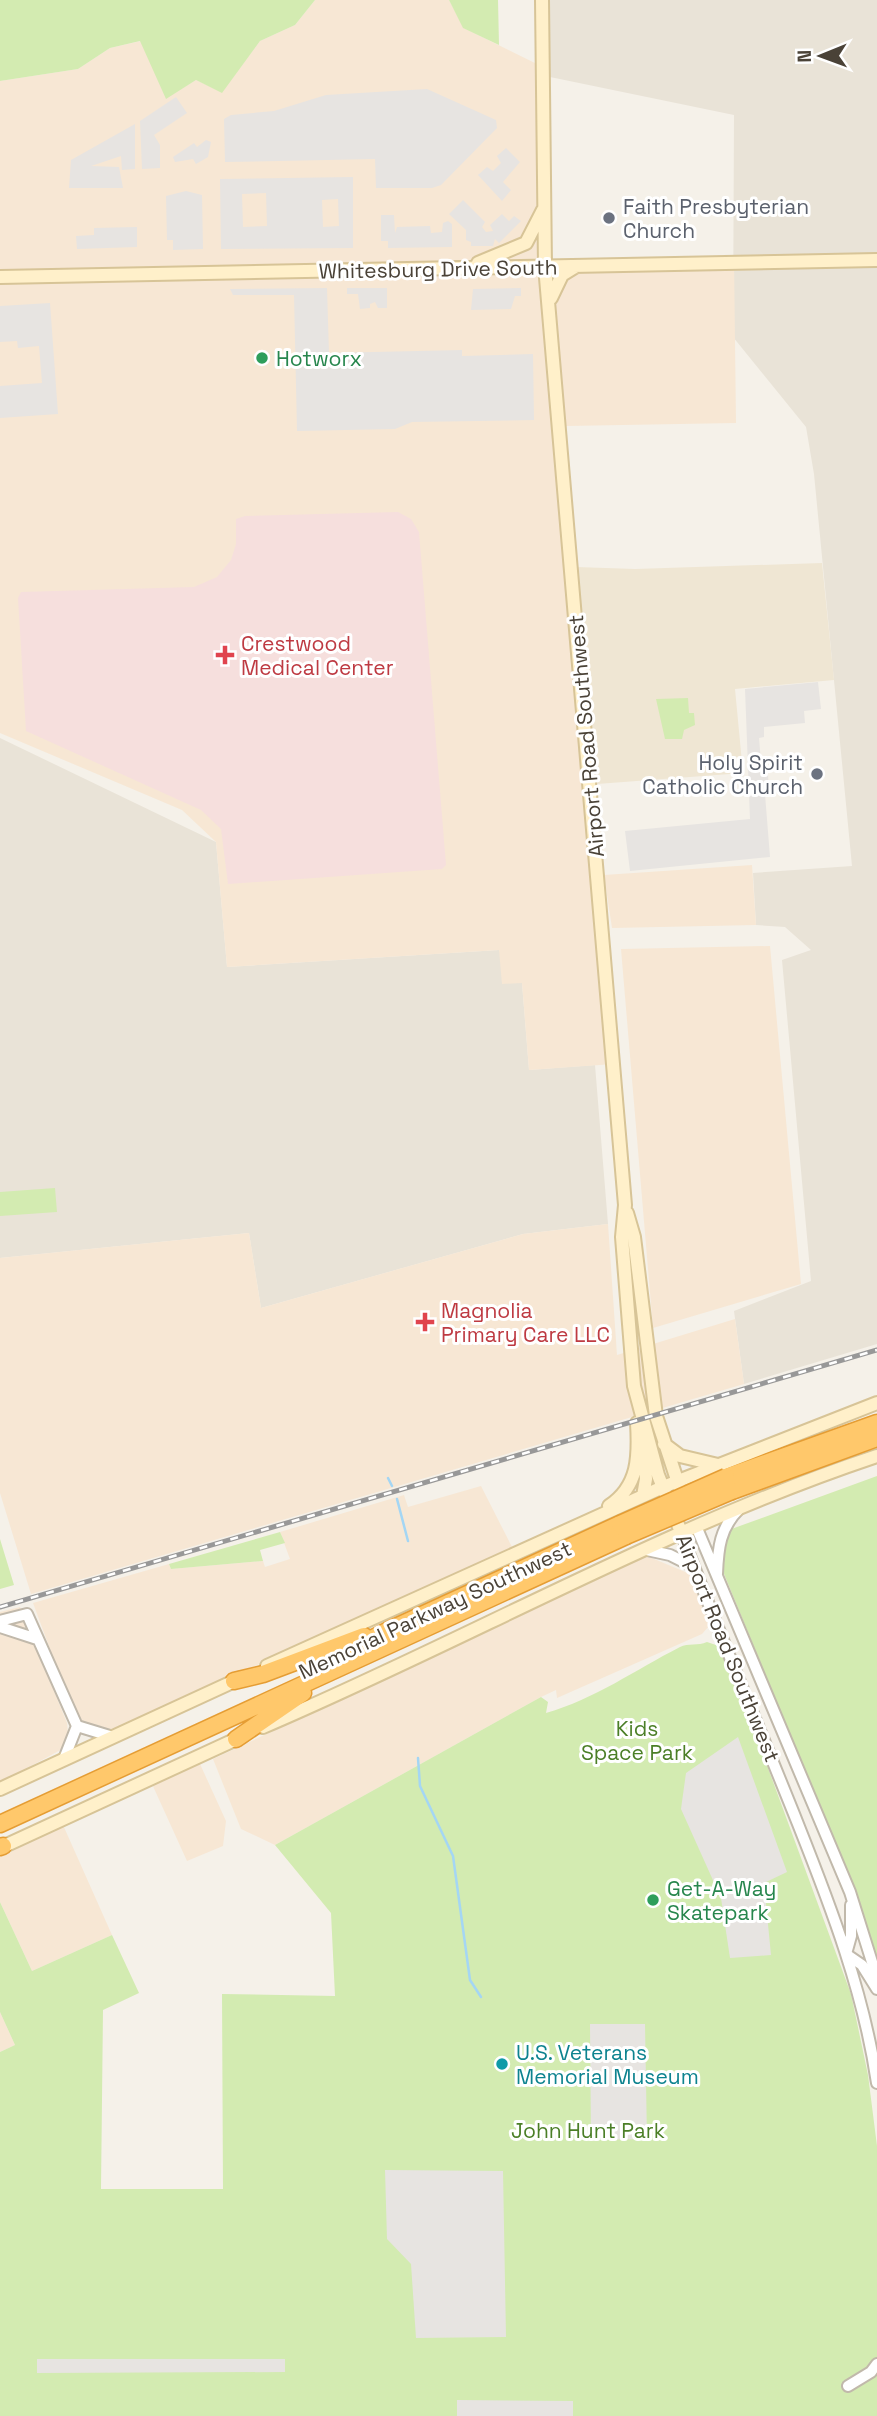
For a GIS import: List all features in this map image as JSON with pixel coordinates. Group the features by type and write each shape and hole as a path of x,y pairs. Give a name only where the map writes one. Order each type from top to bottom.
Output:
{"highway":[{"name":"Memorial Parkway Southwest","path":"0,1824 339,1669 725,1478 877,1423"},
{"name":"Memorial Parkway Southwest","path":"725,1478 877,1438"},
{"name":"Memorial Parkway Southwest","path":"0,1814 332,1660 387,1631 623,1530"},
{"path":"234,1681 263,1674 350,1639 387,1631"},
{"path":"236,1739 339,1669"}],"main road":[{"name":"Airport Road Southwest","path":"542,0 545,266 625,1205 622,1237 634,1386 663,1487 681,1532"},
{"path":"464,268 504,255 526,243 545,206"},
{"name":"Whitesburg Drive South","path":"0,277 877,260"},
{"path":"549,306 562,275 577,266"},
{"name":"Airport Road Southwest","path":"625,1205 634,1237 656,1416 677,1482 696,1526"},
{"path":"573,1528 615,1502 634,1478 638,1444 634,1386"},
{"path":"741,1507 722,1505 712,1495 709,1481 725,1478 877,1403"},
{"path":"642,1420 646,1472 643,1496"},
{"path":"663,1443 680,1456 725,1478"},
{"path":"1,1847 681,1532 877,1456"},
{"path":"0,1789 663,1487 677,1482 725,1478"},
{"path":"628,1503 645,1508 650,1518 647,1550"}],"street":[{"path":"717,1581 718,1546 722,1531 741,1507"},
{"name":"Airport Road Southwest","path":"696,1526 850,1892 877,1978"},
{"name":"Airport Road Southwest","path":"681,1532 823,1886 869,2036 877,2082"},
{"path":"647,1550 670,1555 694,1567"},
{"path":"0,1621 27,1614 77,1726 64,1759"},
{"path":"0,1627 37,1639"},
{"path":"77,1726 113,1737"},
{"path":"850,1892 851,1936 846,1954 862,1965 877,1989"},
{"path":"848,2386 871,2372 877,2364"}],"shaded area":[{"path":"315,0 449,0 464,28 545,68 542,260 734,259 736,423 566,426 614,1064 529,1070 522,983 502,984 499,950 227,967 216,842 182,810 0,733 0,81 78,69 110,48 141,41 166,98 196,80 222,92 260,41 295,25"},
{"path":"550,0 877,0 877,1344 744,1384 734,1311 811,1281 782,960 811,950 785,927 756,925 753,873 852,866 814,474 806,427 733,337 734,115 550,77"},
{"path":"427,89 496,120 497,128 441,185 432,188 376,188 375,159 225,162 224,119 231,115 274,111 326,95"},
{"path":"176,97 187,113 154,135 160,145 160,168 142,169 140,121"},
{"path":"135,124 135,169 122,170 121,156 91,166 119,167 123,188 69,188 71,160"},
{"path":"206,140 211,142 208,157 196,164 193,159 175,162 173,157 194,143 197,147"},
{"path":"506,148 520,162 503,182 511,190 502,201 478,175 487,167 493,171 501,163 497,156"},
{"path":"353,177 353,248 221,249 220,179","holes":["266,193 267,226 243,227 242,194","338,199 339,226 323,227 322,200"]},
{"path":"186,191 202,195 203,249 173,250 173,240 167,240 166,196"},
{"path":"463,200 485,222 482,227 486,232 493,231 490,225 502,214 509,221 514,216 521,221 499,243 495,239 493,246 471,246 471,242 466,240 466,230 449,214"},
{"path":"381,215 394,215 395,233 397,227 430,226 431,233 442,232 443,223 448,221 452,224 452,247 388,248 388,241 381,241"},
{"path":"137,227 137,247 77,249 76,236 94,235 94,228"},
{"path":"327,288 329,353 462,350 462,356 533,354 534,420 412,422 395,429 297,431 294,295 233,295 230,289"},
{"path":"347,288 387,288 387,308 378,308 375,302 370,304 370,308 360,309 358,294 347,294"},
{"path":"521,288 521,296 515,296 511,309 471,310 473,289"},
{"path":"50,303 58,414 0,418 0,386 42,383 39,346 18,348 17,341 0,342 0,306"},
{"name":"Crestwood Medical Center","path":"398,512 411,519 419,532 446,865 442,869 228,884 221,829 201,810 26,731 18,598 21,592 194,587 217,577 231,560 236,544 236,519 245,516"},
{"path":"822,563 834,680 735,689 743,773 597,784 576,567 635,569"},
{"path":"818,682 821,709 804,711 805,723 764,727 764,737 759,738 762,774 768,774 769,793 765,794 770,857 630,871 625,831 750,819 745,689"},
{"path":"0,738 216,842 227,967 499,950 522,983 529,1070 595,1065 608,1224 523,1234 261,1308 249,1233 0,1258"},
{"path":"752,865 756,925 612,928 604,875"},
{"path":"770,946 801,1284 653,1328 621,949"},
{"path":"608,1224 617,1355 735,1319 744,1384 31,1594 0,1493 0,1258 249,1233 261,1308 523,1234"},
{"path":"481,1486 512,1547 145,1717 103,1732 94,1731 83,1722 67,1695 33,1603 169,1564 171,1569 263,1561 265,1567 290,1559 280,1532 404,1495 408,1507"},
{"path":"647,1556 690,1574 709,1616 709,1626 702,1634 557,1698 556,1690 541,1697 275,1845 241,1829 213,1759"},
{"path":"20,1607 67,1723 68,1734 64,1748 0,1783 0,1612"},
{"path":"738,1737 787,1872 764,1883 771,1955 730,1958 721,1898 681,1809 686,1773"},
{"path":"200,1764 226,1821 223,1846 187,1861 152,1784"},
{"path":"63,1825 112,1935 32,1971 0,1902 0,1853"},
{"path":"0,2012 15,2045 0,2052"},
{"path":"590,2024 645,2024 647,2139 591,2140"},
{"path":"385,2170 503,2171 506,2337 416,2338 411,2264 387,2239"},
{"path":"37,2359 285,2359 285,2372 37,2373"},
{"path":"457,2400 573,2401 573,2416 457,2416"}],"green space":[{"path":"0,0 315,0 295,25 260,41 222,93 196,80 166,99 140,41 110,48 78,69 0,81"},
{"path":"449,0 498,0 499,45 463,28"},
{"path":"688,698 689,713 694,713 695,725 684,730 682,739 665,739 656,699"},
{"path":"55,1188 57,1212 0,1216 0,1192"},
{"path":"877,1476 877,1956 835,1845 722,1569 726,1531"},
{"path":"280,1532 285,1543 260,1550 263,1561 171,1569 169,1564"},
{"path":"0,1539 14,1585 0,1589"},
{"name":"John Hunt Park","path":"707,1642 722,1647 732,1670 851,1994 868,2075 877,2146 877,2416 0,2416 0,2052 15,2045 0,2012 0,1902 32,1971 112,1935 139,1993 103,2010 101,2189 223,2189 222,1994 335,1996 331,1913 275,1845 541,1697 548,1702 546,1713 598,1692 680,1647"}],"waterway":[{"path":"388,1478 392,1486"},
{"path":"397,1499 408,1541"},
{"path":"418,1758 420,1786 453,1856 470,1980 481,1997"}],"railway":[{"path":"0,1607 877,1350"}],"place":[{"name":"Faith Presbyterian Church","path":"609,218"},
{"name":"Hotworx","path":"262,358"},
{"name":"Crestwood Medical Center","path":"225,655"},
{"name":"Holy Spirit Catholic Church","path":"817,774"},
{"name":"Magnolia Primary Care LLC","path":"425,1322"},
{"name":"Get-A-Way Skatepark","path":"653,1900"},
{"name":"U.S. Veterans Memorial Museum","path":"502,2064"}],"park label":[{"name":"Kids Space Park","path":"637,1740"}]}
